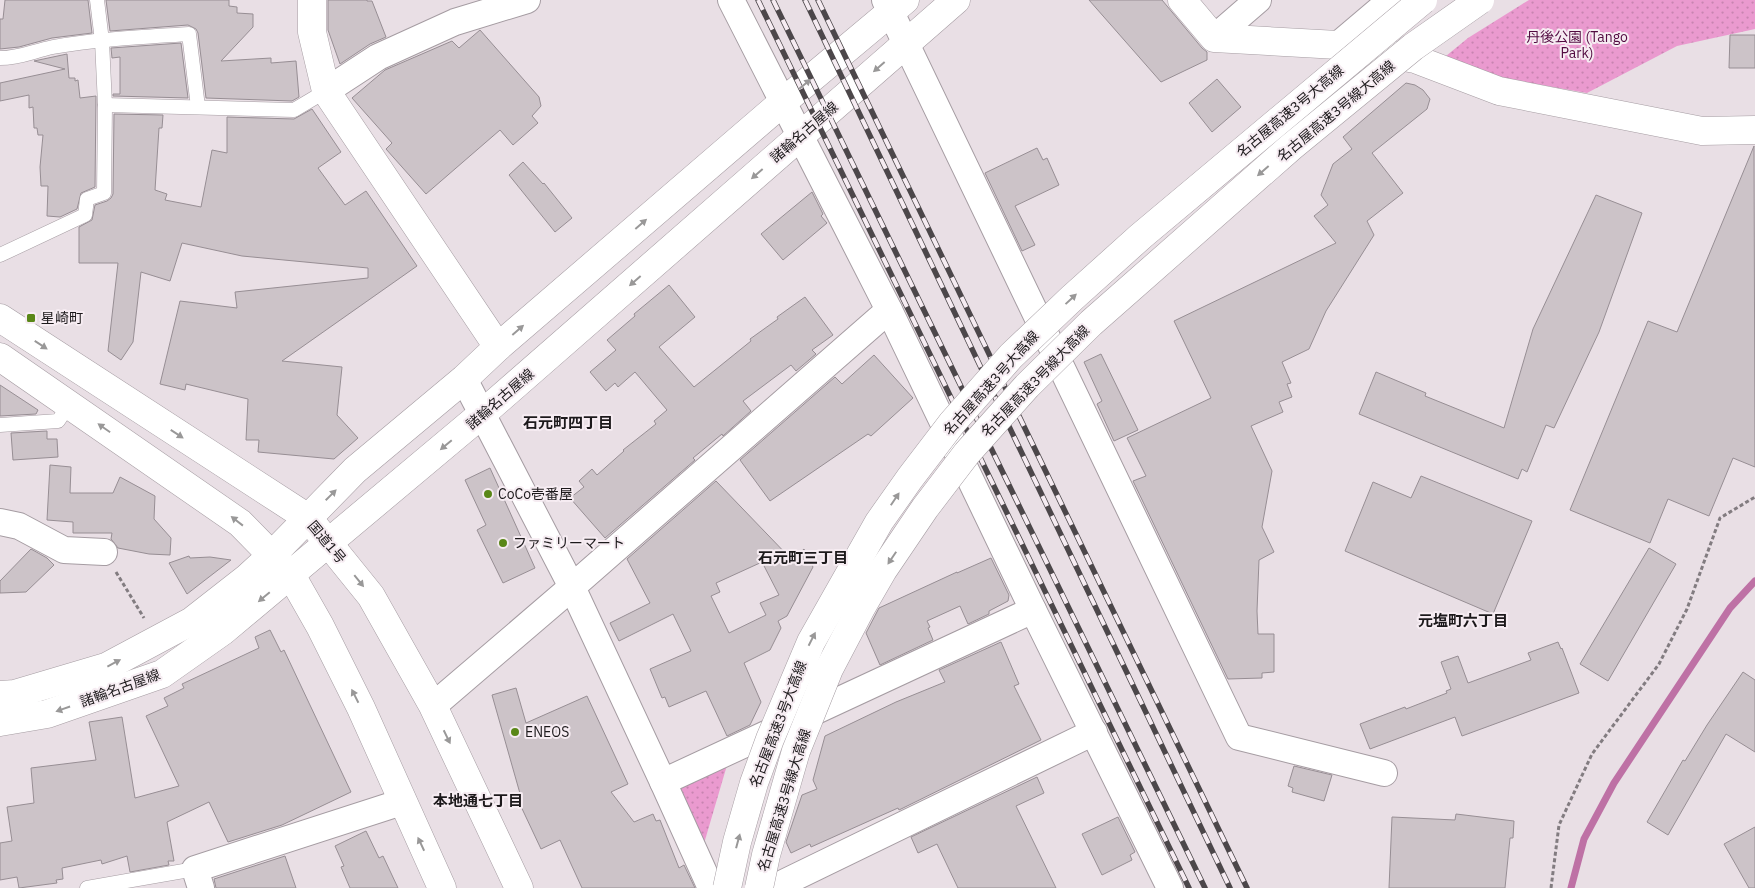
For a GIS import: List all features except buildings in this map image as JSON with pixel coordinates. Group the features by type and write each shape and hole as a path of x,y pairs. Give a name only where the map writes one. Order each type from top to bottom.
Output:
{"main road":[{"path":"312,0 312,32 326,91 498,347"},
{"name":"諸輪名古屋線","path":"0,722 47,714 162,674 223,631 482,414 956,0"},
{"path":"1182,0 1214,38 1338,45 1414,59 1499,91 1702,131 1755,130"},
{"name":"名古屋高速3号大高線","path":"727,888 737,842 754,782 811,642 880,522 910,478 952,423 1011,356 1072,298 1141,236 1422,0"},
{"path":"1414,47 1470,0"},
{"name":"名古屋高速3号線大高線","path":"759,888 766,855 796,752 829,669 883,570 925,508 967,453 1027,386 1091,323 1291,148 1414,47 1480,0"},
{"name":"諸輪名古屋線","path":"0,695 15,694 106,667 192,621 247,578 272,555 356,470 464,379 498,347 894,4"},
{"name":"国道1号","path":"0,318 308,518 371,596 433,706 519,888"},
{"path":"0,357 240,523 291,575 320,626 361,708 442,888"}],"street":[{"path":"326,91 378,58 455,22 527,0"},
{"path":"731,0 889,310 1033,610 1170,888"},
{"path":"1214,38 1258,0"},
{"path":"1338,45 1391,0"},
{"path":"894,4 906,43 1239,738 1384,773"},
{"path":"433,706 889,310"},
{"path":"464,379 572,587 664,782 711,888"},
{"path":"0,522 19,526 64,550 104,552"},
{"path":"664,782 1033,610"},
{"path":"773,888 1094,732"},
{"path":"198,879 402,802"}],"lane":[{"path":"0,256 85,215 87,199 104,193 106,105 102,40 97,0"},
{"path":"0,58 16,58 52,48 102,40 189,34 198,108"},
{"path":"106,105 294,110 326,91"},
{"path":"0,425 58,421 69,405"},
{"path":"86,888 198,879"}],"path":[{"path":"1551,888 1559,825 1592,754 1659,664 1687,610 1720,518 1755,497"},
{"path":"104,552 157,640"}],"green space":[{"name":"丹後公園 (Tango Park)","path":"1529,0 1755,0 1755,29 1677,46 1587,93 1485,75 1446,56 1468,38"},
{"path":"730,755 703,847 670,784"}],"waterway":[{"path":"1571,888 1584,839 1614,783 1730,608 1755,581"}],"railway":[{"path":"758,0 1189,888"},
{"path":"773,0 1205,888"},
{"path":"805,0 1230,888"},
{"path":"818,0 1247,888"}],"place":[{"name":"星崎町","path":"31,318"},
{"name":"CoCo壱番屋","path":"488,494"},
{"name":"ファミリーマート","path":"503,543"},
{"name":"ENEOS","path":"515,732"}],"district":[{"name":"石元町四丁目","path":"568,423"},
{"name":"石元町三丁目","path":"803,558"},
{"name":"元塩町六丁目","path":"1463,621"},
{"name":"本地通七丁目","path":"478,801"}]}
